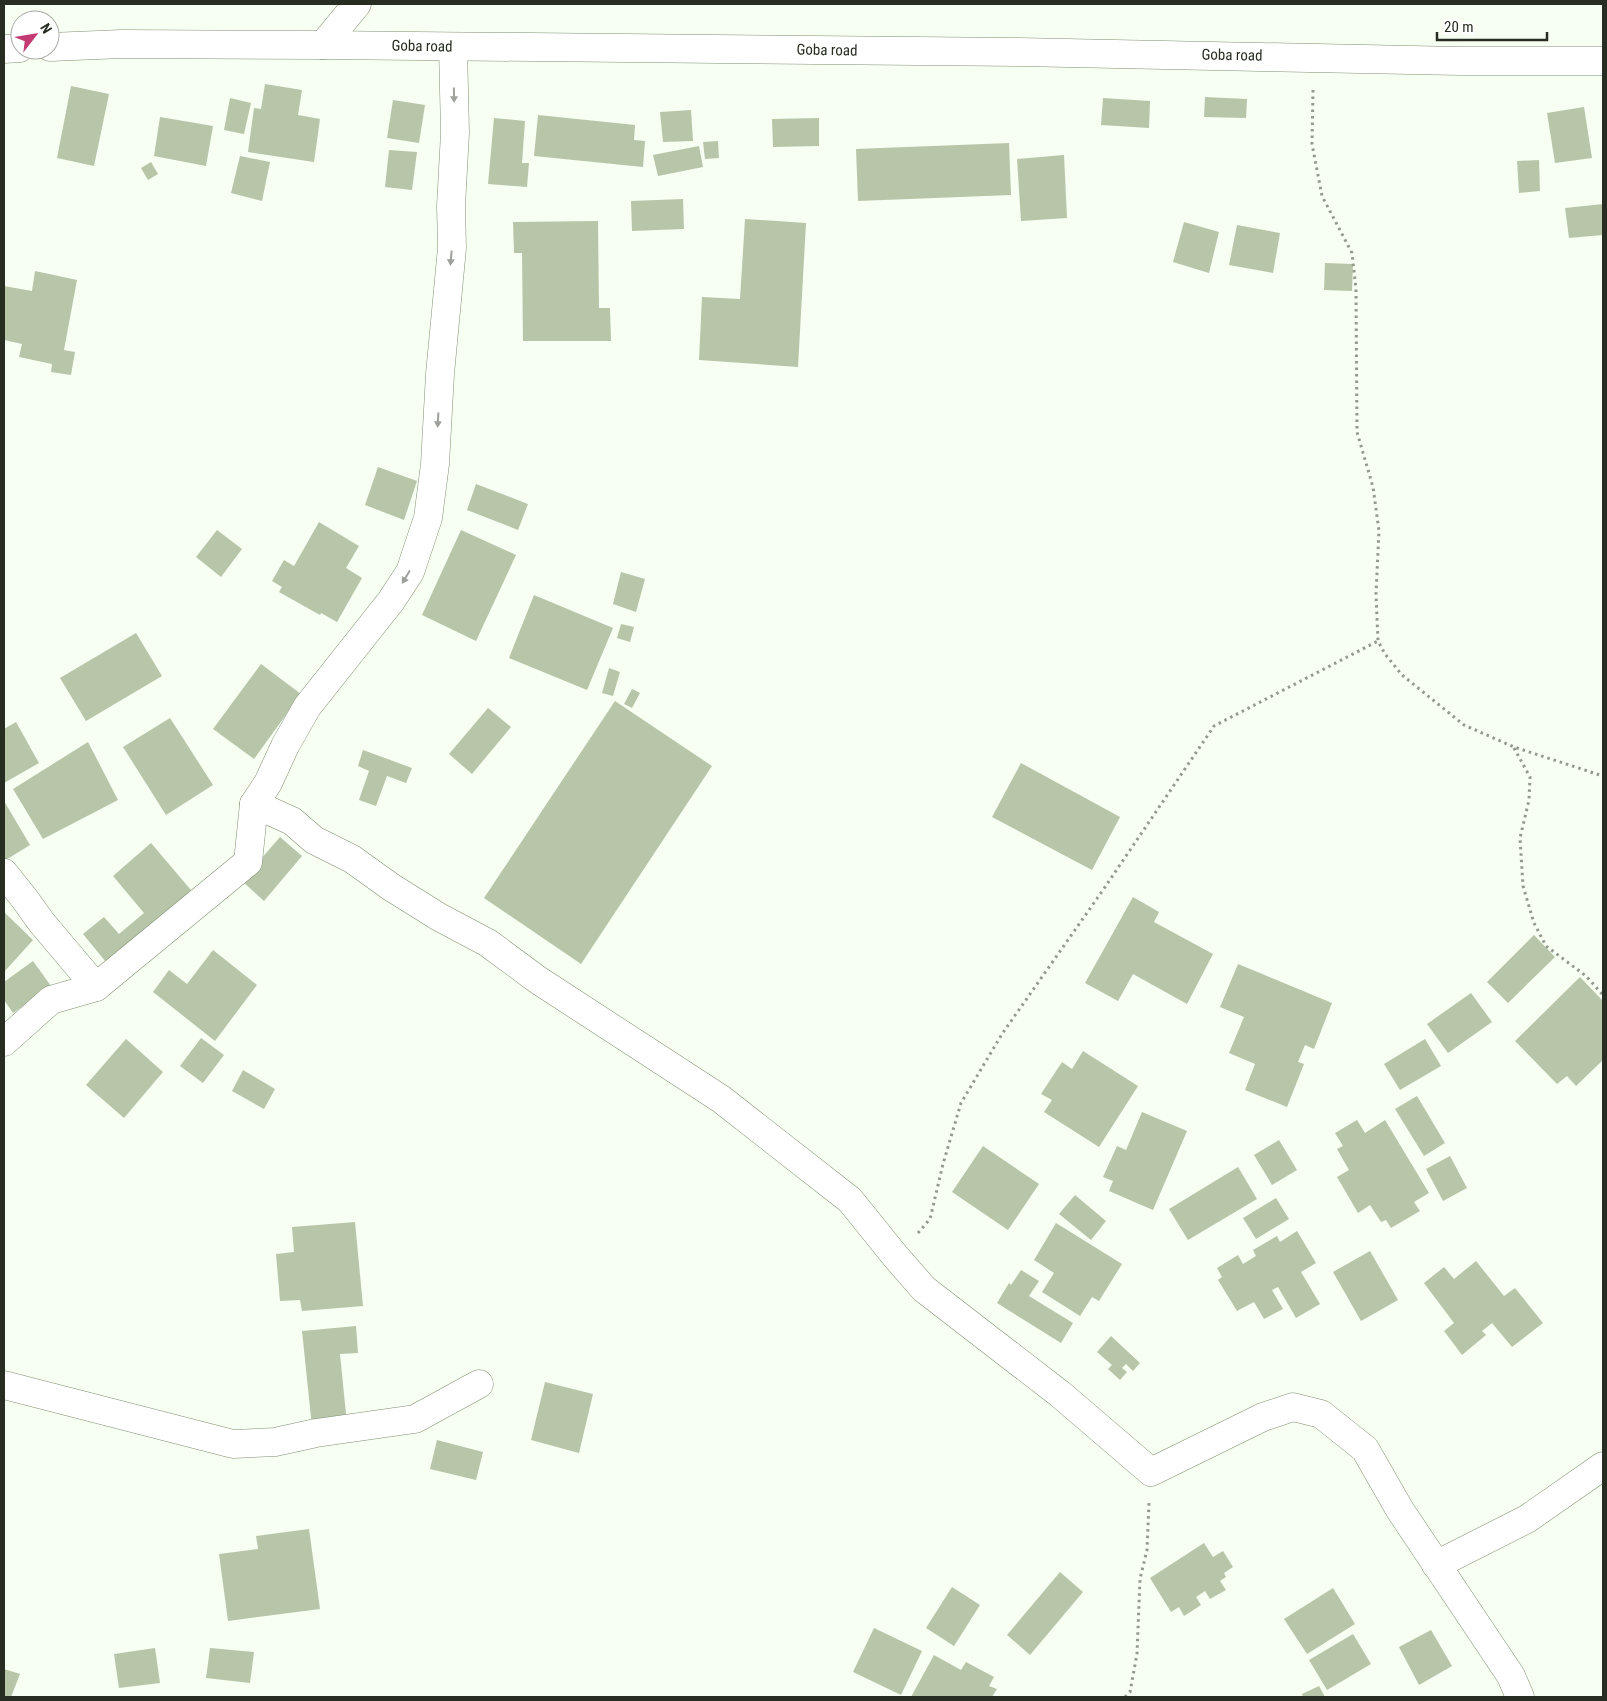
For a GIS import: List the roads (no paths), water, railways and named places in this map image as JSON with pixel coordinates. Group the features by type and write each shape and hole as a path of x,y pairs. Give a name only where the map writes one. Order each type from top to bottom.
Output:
{"street":[{"path":"323,45 357,4"},
{"name":"Goba road","path":"60,47 122,44 323,45 1019,52 1460,61 1603,61"},
{"path":"4,1042 51,1000 96,987 248,862 254,804 268,783 285,746 307,707 391,601 410,572 428,518 435,464 440,374 452,248 451,206 455,133 453,47"},
{"path":"254,804 292,821 314,840 352,860 439,917 488,943 538,980 721,1099 850,1200 924,1289 1060,1394 1151,1472 1263,1417 1294,1407 1321,1414 1365,1449 1400,1510 1510,1676 1520,1697"},
{"path":"4,873 42,924 96,987"},
{"path":"4,1385 233,1444 275,1442 316,1433 415,1419 479,1384"},
{"path":"1436,1565 1527,1518 1603,1466"}]}
